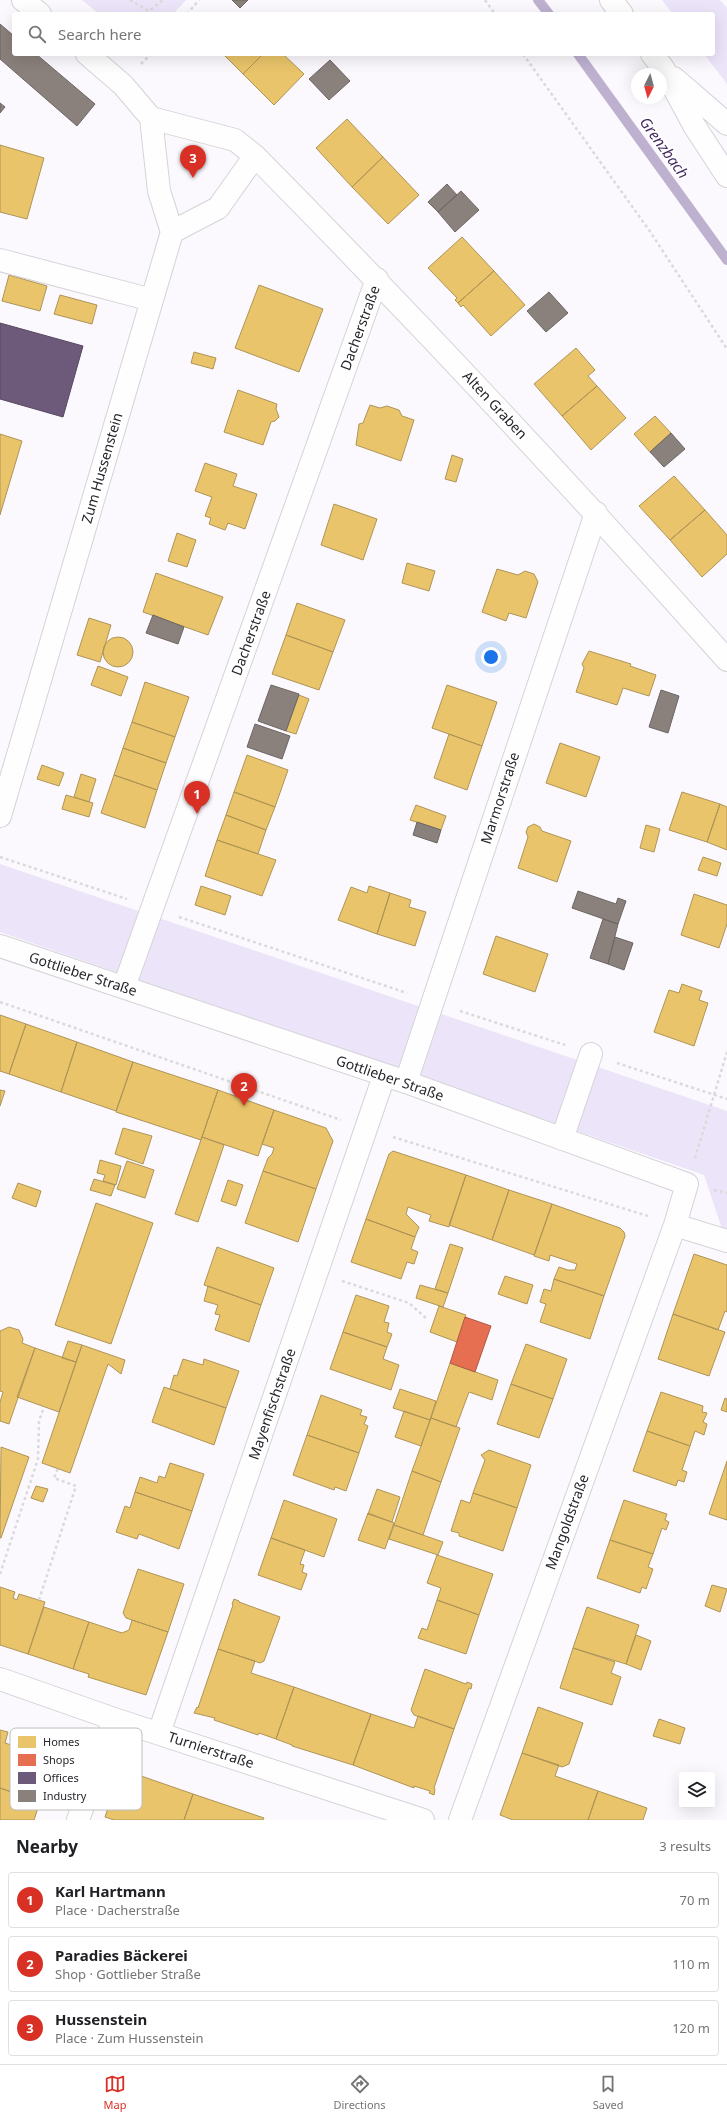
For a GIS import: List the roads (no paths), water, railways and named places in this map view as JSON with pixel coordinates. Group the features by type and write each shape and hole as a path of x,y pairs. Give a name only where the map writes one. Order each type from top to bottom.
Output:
{"street":[{"path":"23,0 38,12"},
{"path":"611,0 620,12"},
{"path":"89,56 123,84 151,118 159,191 172,232 218,208 255,156"},
{"path":"658,61 727,124"},
{"path":"658,61 695,126 727,176"},
{"name":"Alten Graben","path":"151,118 235,140 255,156 377,279 596,513 727,660"},
{"name":"Zum Hussenstein","path":"0,816 172,232"},
{"path":"0,260 152,300"},
{"name":"Dacherstraße","path":"124,987 377,279"},
{"name":"Marmorstraße","path":"406,1082 596,513"},
{"name":"Gottlieber Straße","path":"0,946 384,1076 406,1082 686,1184 675,1225"},
{"path":"562,1139 591,1054"},
{"name":"Mayenfischstraße","path":"159,1733 384,1076"},
{"path":"675,1225 727,1241"},
{"name":"Mangoldstraße","path":"460,1820 675,1225"},
{"name":"Turnierstraße","path":"0,1679 114,1719 423,1820"},
{"path":"111,1728 114,1719"}],"waterway":[{"name":"Grenzbach","path":"538,0 547,12"},
{"name":"Grenzbach","path":"579,56 727,260"}],"place":[{"name":"Hussenstein","path":"193,178"},
{"name":"Karl Hartmann","path":"197,814"},
{"name":"Paradies Bäckerei","path":"244,1106"}]}
